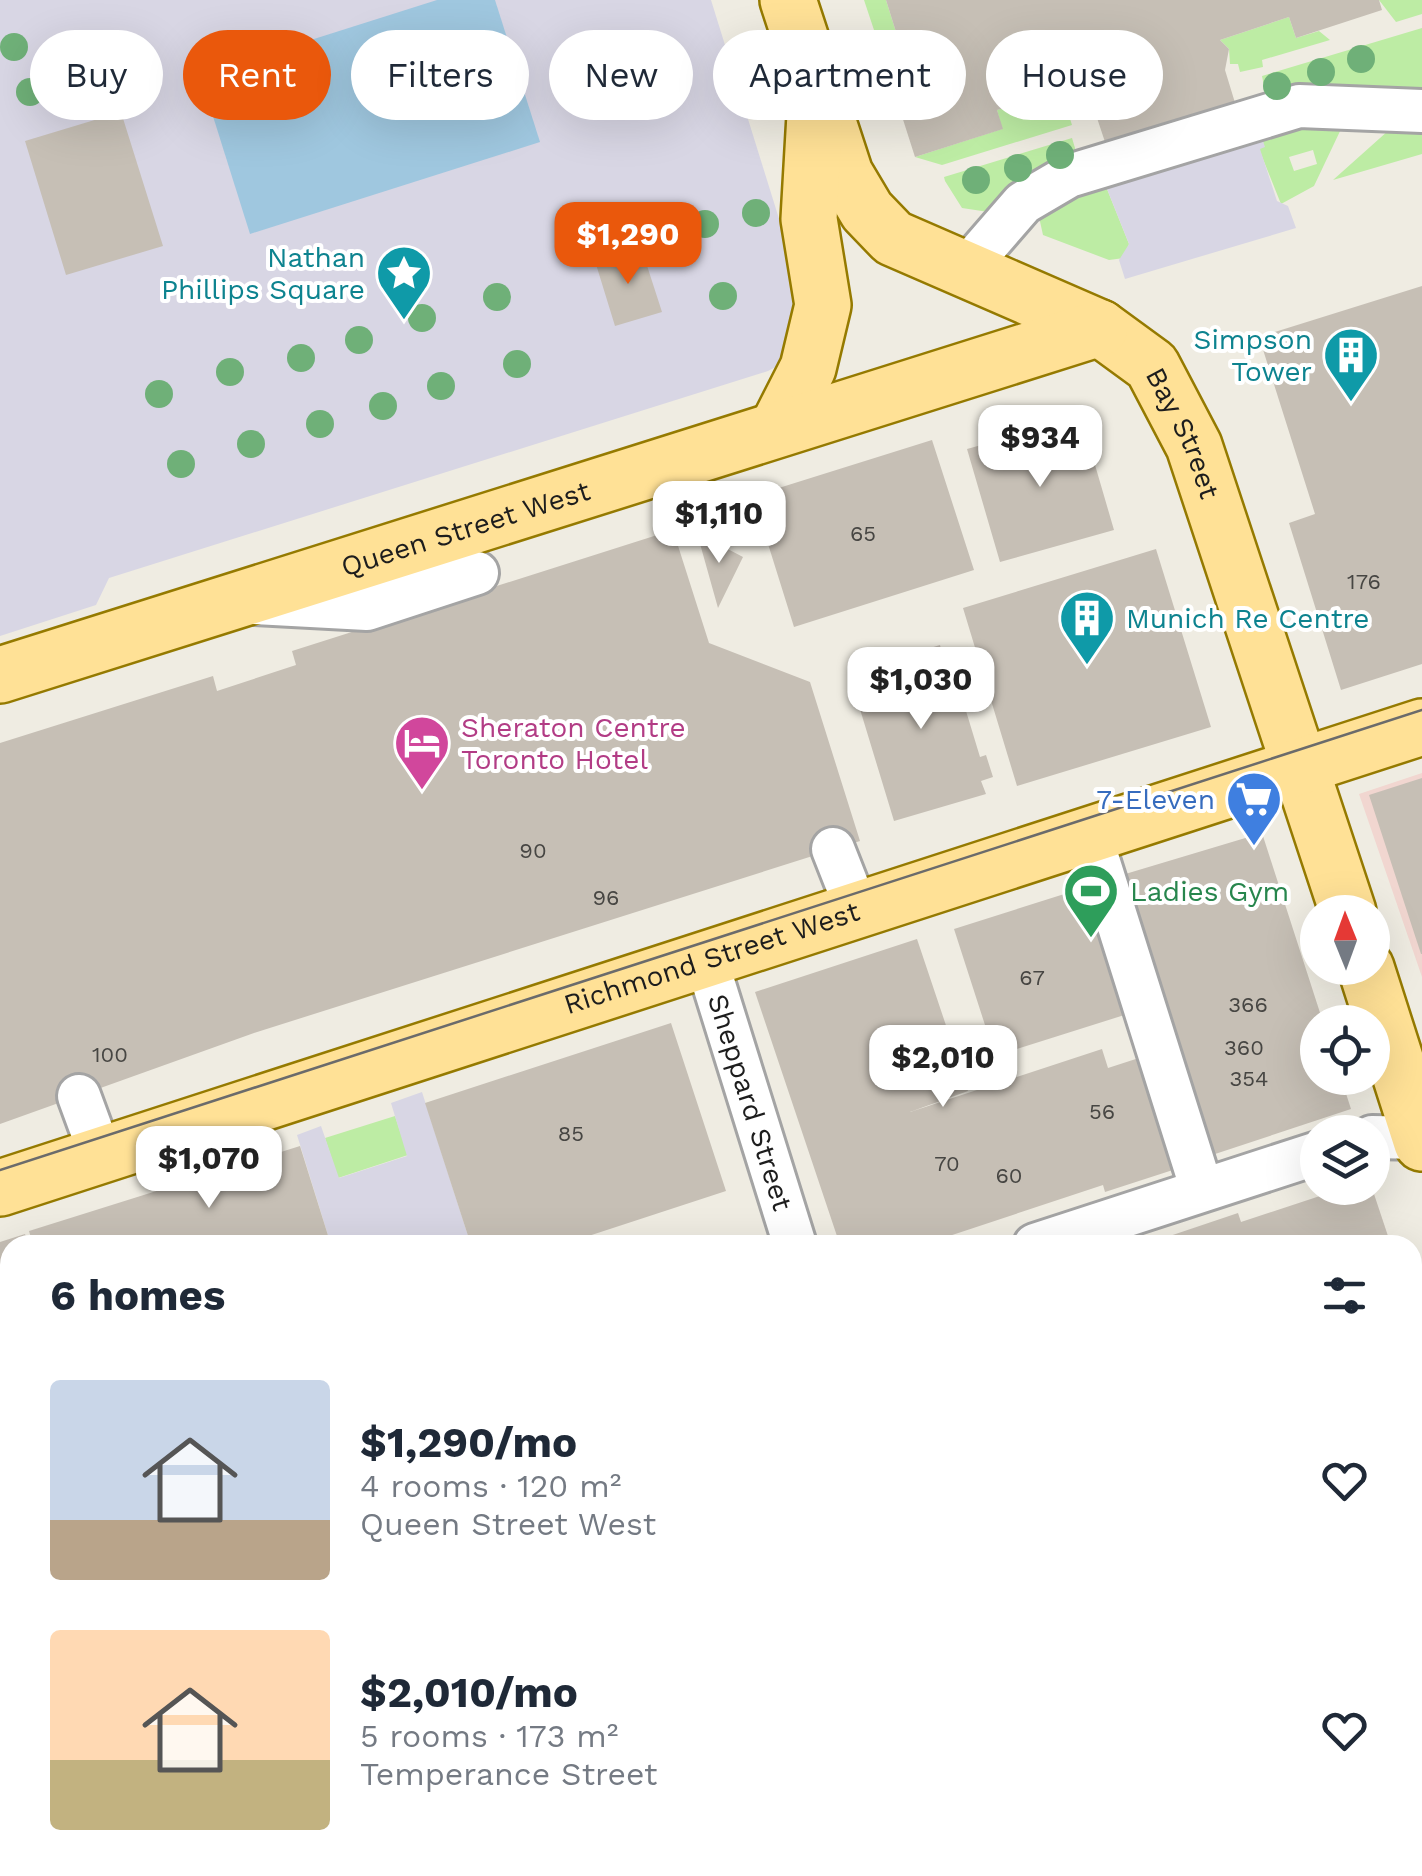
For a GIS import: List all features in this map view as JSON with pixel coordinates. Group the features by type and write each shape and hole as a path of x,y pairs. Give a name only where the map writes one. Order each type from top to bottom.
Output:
{"main road":[{"name":"Bay Street","path":"788,0 797,30"},
{"path":"778,428 808,368 823,305 809,219 814,120"},
{"name":"Bay Street","path":"824,120 866,210 893,238 1100,328 1152,366 1194,446 1343,895"},
{"name":"Queen Street West","path":"0,675 1100,328"},
{"name":"Richmond Street West","path":"0,1188 1422,727"},
{"path":"1370,985 1409,1139"}],"street":[{"path":"964,270 1023,203 1069,176 1299,106 1422,110"},
{"path":"230,602 367,609 477,573"},
{"path":"1090,834 1202,1190"},
{"path":"833,849 857,910"},
{"name":"Sheppard Street","path":"706,959 792,1235"},
{"path":"79,1096 100,1156"},
{"path":"1065,1235 1300,1159"}],"shaded area":[{"name":"Nathan Phillips Square","path":"0,0 711,0 720,30 713,30 713,120 748,120 803,296 787,361 768,371 109,578 96,605 0,636"},
{"path":"1261,135 1265,147 1260,149 1277,201 1288,206 1296,228 1125,279 1119,260 1129,244 1105,184"},
{"path":"1422,773 1422,977 1359,794"},
{"path":"422,1092 468,1235 328,1235 297,1135 321,1126 339,1178 407,1156 391,1103"}],"green space":[{"path":"864,0 886,0 895,30 874,30"},
{"path":"1379,0 1422,0 1422,14 1396,22"},
{"path":"1289,17 1296,38 1319,31 1330,40 1262,60 1263,67 1240,72 1238,64 1230,64 1229,49 1220,40"},
{"path":"1422,28 1422,95 1266,96 1262,76"},
{"path":"1000,120 1070,120 1072,125 942,165 915,157 1002,129"},
{"path":"1298,127 1342,127 1314,186 1281,204 1259,149 1261,135","holes":["1313,150 1317,164 1294,171 1289,157"]},
{"path":"1389,130 1422,131 1422,154 1333,180"},
{"path":"1072,138 1078,158 995,213 962,208 945,181 944,177"},
{"path":"1105,184 1129,244 1124,258 1109,260 1043,235 1039,217 1061,202"},
{"path":"395,1116 408,1155 338,1178 325,1138"}],"water":[{"path":"437,0 495,0 505,30 351,30 351,120 529,120 529,107 540,142 250,234 214,120 331,120 331,34"}],"building":[{"path":"886,0 1379,0 1382,10 1296,38 1289,17 1220,40 1229,49 1225,70 1236,106 1107,148 1098,120 1163,120 1163,30 986,30 986,120 1000,120 1003,129 915,157 903,120 966,120 966,30 895,30"},
{"path":"95,120 124,120 163,246 66,275 25,141"},
{"path":"641,247 662,312 615,326 595,261"},
{"path":"1422,286 1422,664 1341,690 1289,523 1315,514 1259,337"},
{"path":"1081,417 1114,530 1000,562 967,449"},
{"path":"932,440 974,570 794,627 753,496"},
{"name":"Sheraton Centre Toronto Hotel","path":"673,530 709,643 810,682 860,841 254,1033 0,1124 0,743 213,676 217,691 296,665 292,651"},
{"path":"697,533 743,557 718,608"},
{"name":"Munich Re Centre","path":"1156,549 1211,727 1017,786 963,608"},
{"path":"940,645 942,653 962,647 967,664 953,668 980,757 986,755 993,777 981,781 986,794 894,821 849,673"},
{"path":"1422,778 1422,954 1421,954 1369,795"},
{"path":"1262,833 1300,951 1300,985 1311,985 1318,1005 1300,1005 1300,1095 1346,1095 1351,1109 1333,1115 1300,1115 1300,1126 1209,1156 1122,875"},
{"path":"1096,884 1137,1011 995,1056 954,929"},
{"path":"917,939 968,1091 910,1112 1102,1049 1108,1068 1142,1057 1179,1168 1105,1192 1103,1185 952,1235 837,1235 755,992"},
{"path":"671,1023 726,1191 592,1235 468,1235 425,1103"},
{"path":"300,1146 328,1235 30,1235 29,1231"},
{"path":"1300,1203 1378,1205 1388,1235 1173,1235 1238,1213 1241,1222"}],"tram line":[{"path":"0,1170 1422,710"}],"place":[{"name":"Nathan Phillips Square","path":"404,322"},
{"name":"Simpson Tower","path":"1351,404"},
{"name":"Munich Re Centre","path":"1087,667"},
{"name":"Sheraton Centre Toronto Hotel","path":"422,792"},
{"name":"7-Eleven","path":"1254,848"},
{"name":"Ladies Gym","path":"1091,940"}]}
